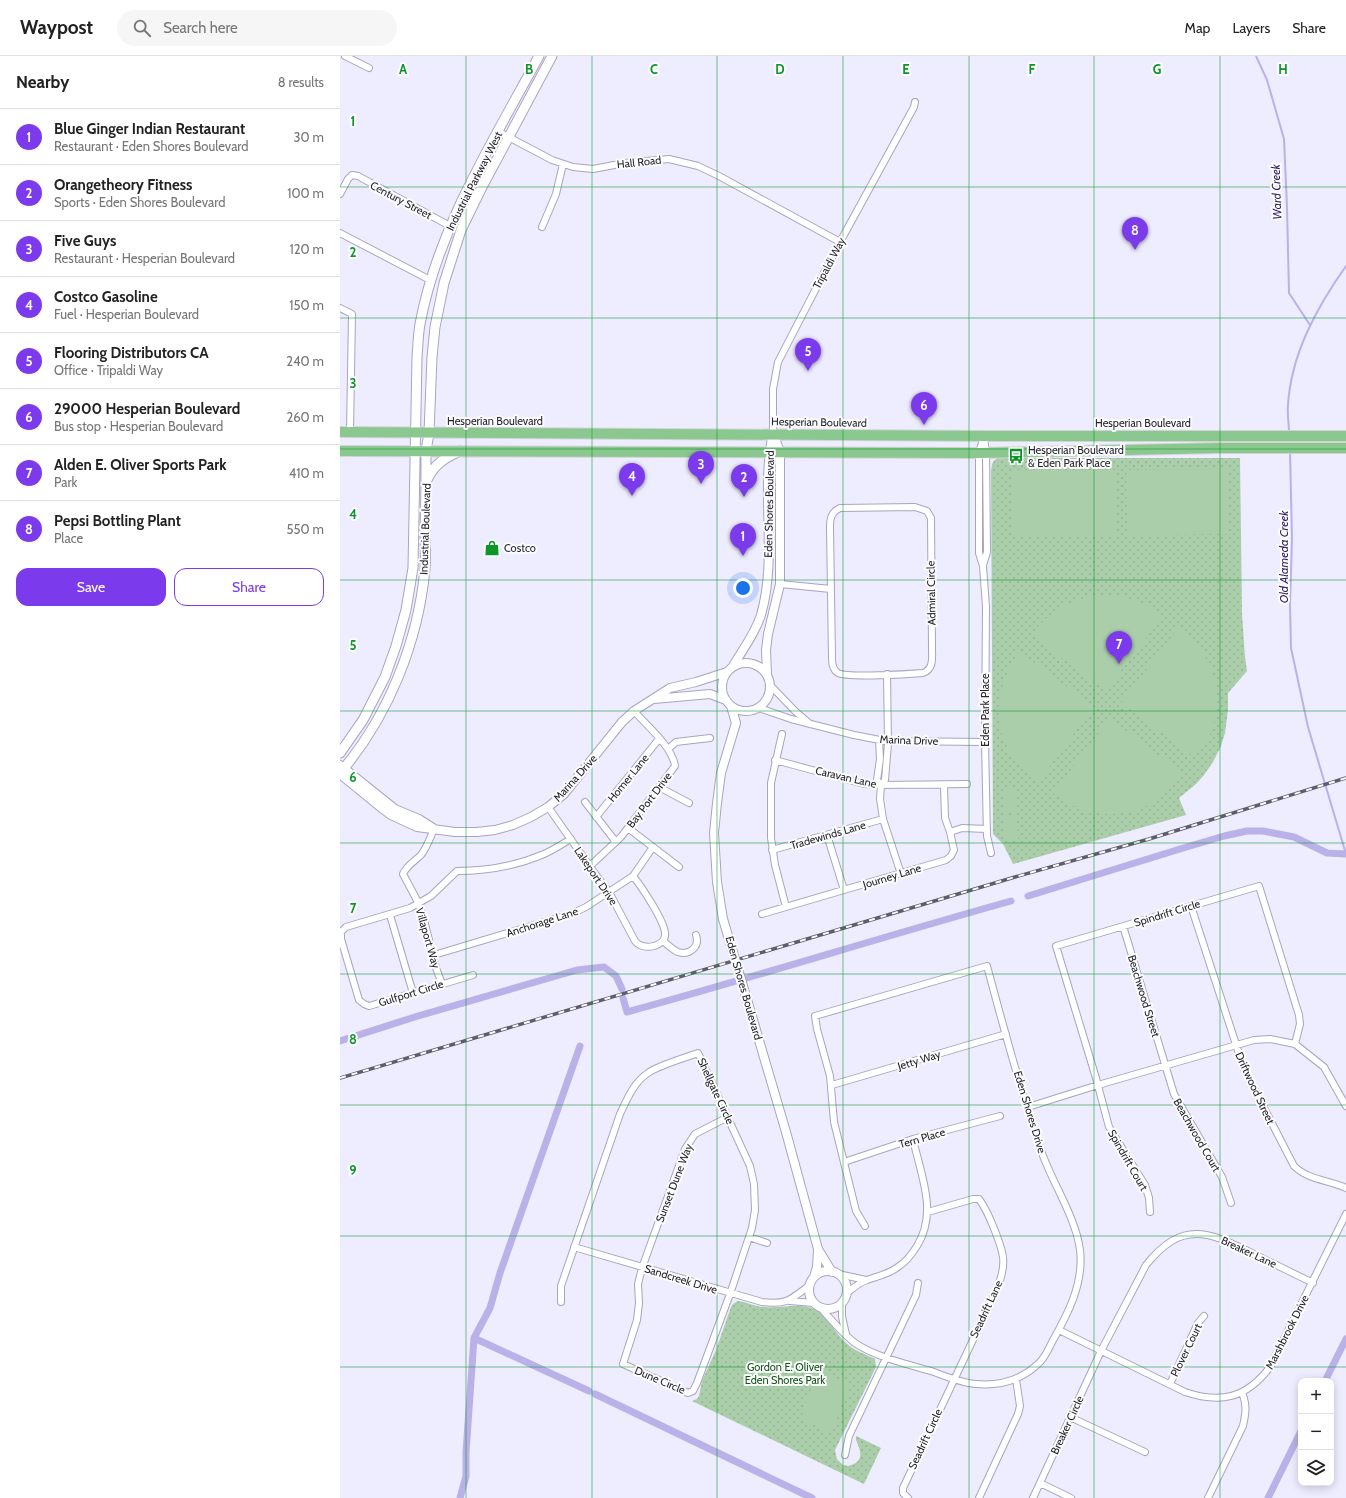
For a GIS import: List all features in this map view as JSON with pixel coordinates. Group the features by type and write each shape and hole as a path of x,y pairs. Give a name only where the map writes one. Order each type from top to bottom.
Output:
{"main road":[{"name":"Industrial Parkway West","path":"415,432 419,325 430,280 450,226 498,132 540,56"},
{"name":"Industrial Parkway West","path":"429,433 432,357 435,327 444,283 461,230 481,189 552,56"},
{"name":"Hesperian Boulevard","path":"345,432 773,433 984,436 1346,436"},
{"name":"Industrial Boulevard","path":"340,753 363,720 385,676 396,646 406,610 413,568 415,432"},
{"name":"Industrial Boulevard","path":"341,770 360,748 382,712 408,649 418,612 425,569 426,451 429,433"},
{"path":"1067,451 1080,447 1084,443 1086,435"},
{"path":"340,451 982,452 1346,448"},
{"path":"426,483 430,473 437,464 460,451"}],"street":[{"path":"345,56 369,68"},
{"name":"Tripaldi Way","path":"773,433 773,382 778,362 840,242 914,107 915,102"},
{"name":"Hall Road","path":"498,132 552,160 563,164 593,169 625,163 669,159 698,166 840,242"},
{"path":"542,227 556,194 563,164"},
{"name":"Century Street","path":"340,194 348,179 352,176 358,176 450,226"},
{"path":"340,234 430,280"},
{"path":"340,308 352,314 345,432"},
{"name":"Eden Shores Boulevard","path":"730,669 748,643 761,617 767,583 769,452 773,433"},
{"name":"Eden Shores Boulevard","path":"767,674 766,650 768,634 780,584 780,452 773,433"},
{"name":"Eden Park Place","path":"984,436 982,452 979,553 983,566 986,607 985,742 987,829 988,844 991,852"},
{"name":"Admiral Circle","path":"915,507 928,512 931,518 931,667 928,672 923,674 887,674 842,674 838,673 833,668 830,524 832,516 836,510 842,508 915,507"},
{"path":"767,583 831,589"},
{"path":"750,662 762,667 767,674 771,686 768,698 736,723 723,693 722,686 724,678 730,669 741,663 750,662"},
{"name":"Marina Drive","path":"341,770 395,809 419,819 434,828 456,832 495,830 519,822 548,807 564,794 622,722 634,711 670,688 696,682 730,669"},
{"path":"887,674 887,741 885,780 881,785 880,799 883,819 901,874"},
{"name":"Marina Drive","path":"771,686 795,711 812,725"},
{"name":"Marina Drive","path":"653,699 710,694 728,703"},
{"path":"728,703 739,710 755,709"},
{"name":"Marina Drive","path":"755,709 791,720 879,740 985,742"},
{"name":"Bay Port Drive","path":"590,866 616,842 628,828 675,766 674,758 668,749 634,711"},
{"name":"Eden Shores Boulevard","path":"736,723 721,773 716,802 714,833 717,882 723,919 786,1132 818,1249 817,1267 814,1277"},
{"path":"782,734 770,783 772,850 786,907"},
{"path":"668,749 676,742 710,738"},
{"name":"Homer Lane","path":"596,817 659,739"},
{"path":"879,740 880,759 877,780 881,785"},
{"name":"Caravan Lane","path":"775,760 864,784 967,784"},
{"name":"Journey Lane","path":"762,914 946,860 951,856 954,850 945,818 944,785"},
{"path":"659,787 689,803"},
{"path":"585,802 616,842"},
{"name":"Lakeport Drive","path":"548,807 609,892 637,944 646,948 659,944 663,941"},
{"name":"Tradewinds Lane","path":"772,850 883,819"},
{"name":"Villaport Way","path":"434,828 428,844 421,855 404,872 405,880 418,904 442,984"},
{"path":"628,828 679,867"},
{"path":"950,832 962,828 987,829"},
{"path":"827,835 844,890"},
{"name":"Gulfport Circle","path":"474,975 369,1006 359,1000 341,939 341,932 346,927 390,915 418,904 431,896 457,871 480,871 524,862 546,854 571,839"},
{"name":"Anchorage Lane","path":"434,955 571,914 586,907 633,876 654,847"},
{"path":"633,876 643,889 661,922 666,934 663,941 676,951 682,953 691,951 695,948 698,942 696,935"},
{"name":"Spindrift Circle","path":"1098,1085 1056,946 1259,886 1299,1015 1300,1024 1296,1044"},
{"name":"Driftwood Street","path":"1191,906 1235,1046 1244,1069 1294,1166 1309,1177 1333,1182 1346,1188"},
{"path":"390,915 413,992"},
{"name":"Beachwood Street","path":"1123,926 1166,1066"},
{"name":"Eden Shores Drive","path":"817,1306 846,1336 866,1350 953,1379 979,1384 998,1384 1008,1382 1016,1379 1040,1363 1059,1330 1075,1294 1078,1282 1080,1251 1076,1232 1050,1173 1028,1107 987,966 815,1016 816,1028 832,1085 834,1122 856,1211 864,1226"},
{"name":"Jetty Way","path":"832,1085 1006,1034"},
{"path":"1028,1107 1254,1040 1270,1039 1296,1044 1324,1067 1346,1106"},
{"name":"Shellgate Circle","path":"574,1247 620,1114 629,1095 641,1078 649,1072 698,1053 750,1166 754,1184 755,1210 749,1237 730,1294"},
{"name":"Beachwood Court","path":"1166,1066 1174,1094 1222,1177 1231,1203"},
{"name":"Spindrift Court","path":"1098,1085 1109,1127 1145,1185 1149,1198 1150,1212"},
{"name":"Tern Place","path":"844,1162 913,1140 1000,1116"},
{"name":"Sunset Dune Way","path":"642,1268 685,1149 695,1134 728,1117"},
{"path":"866,1280 835,1273 822,1272 814,1277 810,1285 809,1292 811,1298 817,1306 832,1309 842,1302 847,1293 866,1280 883,1275 898,1267 906,1260 920,1241 926,1224 928,1212 927,1197 913,1140"},
{"name":"Seadrift Lane","path":"928,1212 979,1198 984,1205 1003,1250 1004,1265 999,1283 953,1379"},
{"name":"Marshbrook Drive","path":"1059,1330 1185,1392 1206,1398 1227,1397 1242,1392 1259,1380 1270,1367 1346,1214"},
{"name":"Breaker Lane","path":"1101,1351 1146,1265 1166,1244 1180,1238 1194,1234 1209,1235 1228,1241 1312,1283"},
{"path":"749,1237 767,1243"},
{"path":"560,1302 561,1286 574,1247"},
{"name":"Sandcreek Drive","path":"574,1247 730,1294 762,1302 774,1304 790,1301 817,1306"},
{"name":"Eden Shores Boulevard","path":"818,1249 835,1273"},
{"name":"Dune Circle","path":"642,1268 638,1284 639,1304 637,1320 623,1364 688,1393 692,1391 697,1382 730,1294"},
{"path":"835,1273 845,1282 847,1293"},
{"path":"845,1455 848,1436 916,1295 918,1283"},
{"path":"790,1301 810,1285"},
{"path":"842,1302 842,1317 846,1336"},
{"name":"Plover Court","path":"1170,1384 1198,1323 1204,1316"},
{"name":"Breaker Circle","path":"1033,1498 1101,1351"},
{"name":"Seadrift Circle","path":"908,1498 903,1493 903,1488 953,1379"},
{"path":"979,1498 1018,1414 1020,1406 1016,1379"},
{"path":"1208,1498 1243,1426 1246,1414 1246,1404 1242,1392"},
{"path":"1070,1417 1145,1452"},
{"path":"1040,1483 1071,1498"}],"green space":[{"path":"999,458 1240,458 1242,614 1247,671 1228,693 1228,710 1225,733 1221,746 1213,762 1196,784 1179,798 1186,815 1013,864 1003,844 993,834 991,471 992,464"},
{"path":"1228,469 1227,534 1127,535 1126,470"},
{"path":"1012,470 1115,470 1115,535 1013,536"},
{"path":"1109,595 1138,601 1157,611 1163,616 1106,691 1031,635 1047,618 1065,605 1086,598"},
{"path":"1178,628 1200,649 1208,661 1214,675 1217,689 1215,719 1210,734 1194,757 1121,703"},
{"path":"1019,651 1094,707 1038,782 1022,768 1011,754 1003,738 999,721 999,704 1002,686 1009,668"},
{"path":"1110,718 1182,773 1170,789 1156,801 1140,809 1122,813 1104,814 1087,811 1069,804 1053,793"},
{"path":"1004,788 1017,788 1017,812 1004,812"},
{"path":"1004,815 1017,815 1018,839 1005,839"},
{"name":"Gordon E. Oliver Eden Shores Park","path":"738,1301 761,1307 802,1306 814,1309 828,1320 848,1345 875,1359 876,1367 835,1450 837,1459 843,1465 848,1466 857,1462 860,1456 856,1436 881,1448 864,1484 692,1401 697,1399 699,1396 702,1381 716,1350 731,1307"},
{"path":"819,1370 851,1385 836,1416 838,1418 831,1433 800,1419 807,1403 805,1402"}],"waterway":[{"name":"Ward Creek","path":"1256,56 1267,80 1284,139 1289,293 1310,325"},
{"name":"Old Alameda Creek","path":"1289,433 1288,408 1290,386 1300,349 1325,298 1346,266"},
{"name":"Old Alameda Creek","path":"1290,451 1292,538 1290,605 1291,648 1308,727 1346,854"},
{"path":"1028,896 1180,849 1247,831 1263,831 1294,837 1327,853 1346,854"},
{"path":"623,998 627,1012 1011,901"},
{"path":"340,1041 418,1016 577,970 604,967 616,976 622,989"},
{"path":"460,1498 466,1476 466,1452 474,1338 490,1308 500,1273 580,1046"},
{"path":"474,1338 589,1391"},
{"path":"1326,1378 1346,1339"},
{"path":"595,1394 812,1498"},
{"path":"1268,1498 1298,1437"}],"railway":[{"path":"340,1078 1015,877 1149,839 1346,778"}],"place":[{"name":"Pepsi Bottling Plant","path":"1135,250"},
{"name":"Flooring Distributors CA","path":"808,371"},
{"name":"29000 Hesperian Boulevard","path":"924,425"},
{"name":"Hesperian Boulevard & Eden Park Place","path":"1016,456"},
{"name":"Five Guys","path":"701,484"},
{"name":"Costco Gasoline","path":"632,496"},
{"name":"Orangetheory Fitness","path":"744,497"},
{"name":"Costco","path":"492,548"},
{"name":"Blue Ginger Indian Restaurant","path":"743,556"},
{"name":"Alden E. Oliver Sports Park","path":"1119,664"}]}
